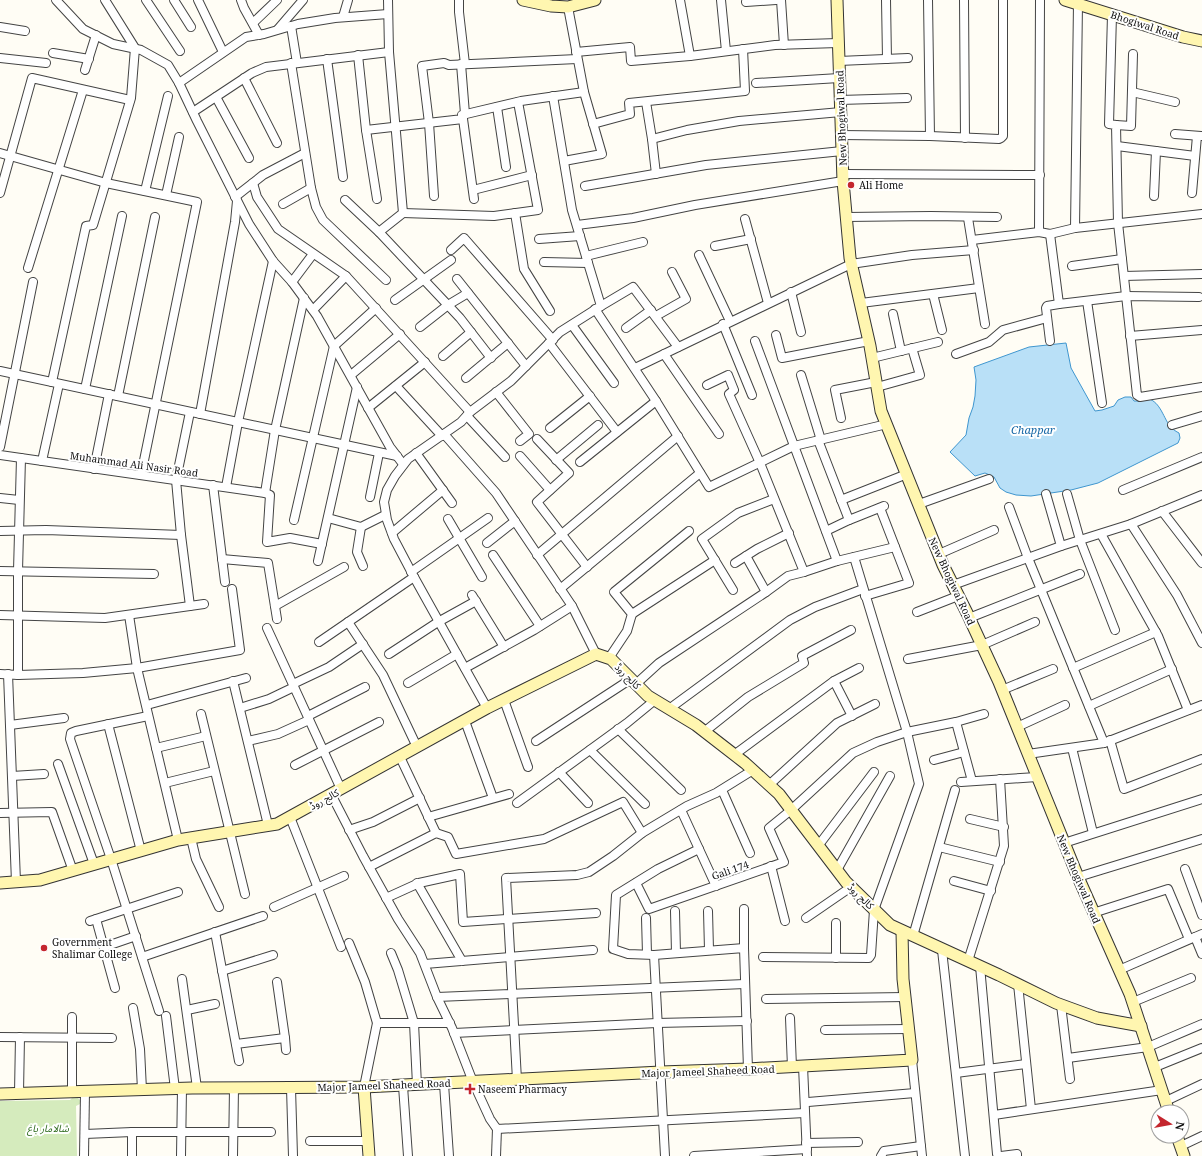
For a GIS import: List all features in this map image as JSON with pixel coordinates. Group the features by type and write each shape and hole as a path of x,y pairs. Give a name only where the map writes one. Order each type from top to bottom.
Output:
{"street":[{"path":"56,0 83,29 113,44 141,50 168,65 179,83 249,224 273,261 292,282 313,310 390,447 403,464"},
{"path":"42,462 55,383 86,226 93,225 130,100 135,48 105,0"},
{"path":"146,0 180,51"},
{"path":"174,0 191,27"},
{"path":"198,0 223,52"},
{"path":"241,0 259,35"},
{"path":"253,23 277,0"},
{"path":"278,30 303,0"},
{"path":"343,18 348,0"},
{"path":"388,0 389,52 403,213"},
{"path":"459,0 463,64 464,117 473,195 532,175"},
{"path":"529,1 568,8 595,0"},
{"path":"680,0 690,56"},
{"path":"720,0 726,51"},
{"path":"746,2 776,0"},
{"path":"781,0 784,45"},
{"name":"New Bhogiwal Road","path":"837,0 843,178 851,264 869,341 881,411 939,554 1002,690 1078,877 1133,1002 1166,1104"},
{"path":"886,0 887,59"},
{"path":"928,0 930,136"},
{"path":"964,0 965,138"},
{"path":"841,135 930,136 999,140 1002,138 1003,0"},
{"path":"1040,0 1040,232"},
{"path":"1073,1 1075,228"},
{"name":"Bhogiwal Road","path":"1073,1 1202,42"},
{"path":"564,161 602,154 584,92 568,8"},
{"path":"179,83 246,37 259,35 298,24 388,14"},
{"path":"1112,14 1109,124 1131,126 1133,54"},
{"path":"291,26 294,63 306,153 311,188 316,207 323,220 386,280"},
{"path":"0,28 24,31"},
{"path":"85,70 96,35"},
{"path":"434,196 429,123 422,66 444,63 449,65 576,55 630,47 631,61 784,45 838,43"},
{"path":"593,124 630,114 630,103 745,91 743,49"},
{"path":"193,112 244,78 266,67 389,52"},
{"path":"53,53 89,58"},
{"path":"358,55 366,130 377,199"},
{"path":"0,58 46,63"},
{"path":"839,61 908,58"},
{"path":"327,59 343,177"},
{"path":"0,193 32,78 130,100"},
{"path":"244,78 277,143"},
{"path":"756,83 839,78"},
{"path":"28,268 83,90"},
{"path":"366,130 429,123 464,117 518,102 584,92"},
{"path":"1132,92 1175,102"},
{"path":"145,191 168,96"},
{"path":"553,96 572,210 587,260 598,308 709,487 794,446 887,424"},
{"path":"216,97 249,158"},
{"path":"840,100 907,98"},
{"path":"379,232 403,213 494,216 538,210 518,102"},
{"path":"646,102 656,174"},
{"path":"497,107 506,167"},
{"path":"652,139 687,130 738,121 841,112"},
{"path":"1116,125 1118,223 1138,396 1202,387"},
{"path":"1175,134 1199,136 1195,156 1192,193"},
{"path":"166,196 178,137"},
{"path":"1117,146 1195,156"},
{"path":"586,186 706,166 842,151"},
{"path":"1154,196 1156,151"},
{"path":"0,153 106,183 194,201 198,204 141,475"},
{"path":"200,414 235,222 236,199 263,175 306,153"},
{"path":"577,225 634,218 695,205 843,178 1040,175"},
{"path":"253,183 257,197 278,229 346,276 425,362 505,457"},
{"path":"283,204 311,188"},
{"path":"345,200 379,232 424,279 471,332 491,358"},
{"path":"515,213 524,269 550,311"},
{"path":"972,240 1040,232 1050,234 1075,228 1202,214"},
{"path":"85,389 122,216"},
{"path":"118,396 155,217"},
{"path":"846,217 997,217"},
{"path":"968,218 984,324"},
{"path":"745,219 768,303"},
{"path":"1050,234 1059,304"},
{"path":"539,239 580,236"},
{"path":"451,250 464,238 551,341 617,432"},
{"path":"715,246 751,238"},
{"path":"544,262 587,260 643,242"},
{"path":"635,368 851,264 912,255 974,250"},
{"path":"292,282 313,254"},
{"path":"700,254 726,323 741,369 752,395"},
{"path":"1072,266 1122,259"},
{"path":"395,300 451,260"},
{"path":"226,487 238,422 273,261"},
{"path":"626,328 654,313 686,299 672,272"},
{"path":"1124,276 1202,274"},
{"path":"313,310 346,276"},
{"path":"457,279 526,366"},
{"path":"0,447 3,418 15,374 33,282"},
{"path":"487,708 412,575 392,533 386,515 384,502 387,490 403,464 461,422 511,381 560,332 633,287 678,347"},
{"path":"861,303 979,288"},
{"path":"791,292 801,332"},
{"path":"420,327 448,305 468,293"},
{"path":"933,294 942,330"},
{"path":"1050,341 1047,307 1059,304 1126,296 1199,297"},
{"path":"304,298 275,430 265,493 270,495 267,542 290,538 322,544"},
{"path":"1087,301 1102,403"},
{"path":"294,520 334,346 376,308"},
{"path":"893,314 901,351"},
{"path":"956,354 989,342 1003,330 1048,318"},
{"path":"572,325 614,384"},
{"path":"1130,336 1202,330"},
{"path":"443,356 471,332"},
{"path":"351,376 400,334"},
{"path":"776,335 782,358 869,341"},
{"path":"755,341 837,561"},
{"path":"872,358 938,342"},
{"path":"466,378 508,343"},
{"path":"841,418 835,390 877,385 920,375 912,348"},
{"path":"664,354 719,434"},
{"path":"368,408 425,362"},
{"path":"706,385 741,369"},
{"path":"0,371 397,456"},
{"path":"728,375 734,390 729,394 760,463 804,572"},
{"path":"801,375 820,440 849,520"},
{"path":"396,386 496,493 572,606 596,654"},
{"path":"318,561 357,387"},
{"path":"496,392 529,434 520,442"},
{"path":"94,469 109,394"},
{"path":"550,428 590,396"},
{"path":"580,462 656,401"},
{"path":"190,412 176,480 190,606"},
{"path":"1172,425 1202,416"},
{"path":"556,460 598,425"},
{"path":"537,555 678,436"},
{"path":"537,439 568,474 537,502 587,567"},
{"path":"370,497 379,452"},
{"path":"416,454 452,503"},
{"name":"Muhammad Ali Nasir Road","path":"0,455 265,493"},
{"path":"520,456 550,490"},
{"path":"1123,490 1202,457"},
{"path":"18,675 20,458"},
{"path":"560,589 700,473"},
{"path":"841,500 907,474"},
{"path":"919,504 989,479"},
{"path":"213,485 225,582"},
{"path":"392,533 443,490"},
{"path":"1046,494 1061,546"},
{"path":"1067,494 1080,540 1115,630"},
{"path":"953,585 1061,546 1131,524 1199,496 1202,504"},
{"path":"0,498 19,500"},
{"path":"733,590 702,539 738,513 774,499"},
{"path":"669,709 790,620 815,607 864,593 909,583 882,507 826,531"},
{"path":"1009,507 1073,668 1089,706 1107,742 1124,789 1202,759"},
{"path":"1162,511 1202,563"},
{"path":"328,518 361,526 386,515"},
{"path":"319,642 488,518"},
{"path":"448,519 482,577"},
{"path":"487,543 515,521"},
{"path":"1131,524 1177,595 1202,643"},
{"path":"361,526 357,552 363,566"},
{"path":"0,531 19,530 181,535"},
{"path":"939,554 994,530"},
{"path":"632,614 614,592 689,531"},
{"path":"735,563 757,549 789,534"},
{"path":"1101,534 1156,632 1188,710"},
{"path":"536,741 634,682 659,663 788,576 837,561 895,547"},
{"path":"493,555 540,626"},
{"path":"746,556 766,592"},
{"path":"763,957 869,958 871,955 874,910 918,784 907,732 854,557"},
{"path":"222,559 268,563 277,619"},
{"path":"609,658 627,631 632,614 715,560"},
{"path":"275,606 344,567"},
{"path":"0,571 154,574"},
{"path":"969,618 1080,574"},
{"path":"16,882 10,725 4,674 83,673 137,668 240,650 232,589"},
{"path":"917,612 958,596"},
{"path":"389,654 474,598 504,646"},
{"path":"0,615 105,618 204,604"},
{"path":"465,668 540,626 572,606"},
{"path":"129,615 137,668 178,840"},
{"path":"348,622 383,675 417,747"},
{"path":"908,659 982,645 1035,622"},
{"path":"267,628 324,750 336,792 350,830 386,898 420,953 473,1082 490,1119 497,1129 496,1156"},
{"path":"704,732 748,697 804,664 802,656 851,630"},
{"path":"1073,668 1156,632"},
{"path":"240,708 269,699 293,685 329,668 363,644"},
{"path":"408,683 457,654"},
{"name":"کالج روڈ","path":"0,882 40,880 178,840 277,824 487,708 596,654 611,659 648,696 704,732 734,755 779,794 851,887 890,925 1062,1005 1097,1018 1141,1026"},
{"path":"734,755 834,682 859,668"},
{"path":"1002,690 1053,668"},
{"path":"1089,706 1172,669"},
{"path":"147,705 246,678"},
{"path":"233,681 268,825"},
{"path":"834,682 852,716"},
{"path":"248,741 278,734 365,687"},
{"path":"504,700 528,767"},
{"path":"517,803 655,700"},
{"path":"769,785 837,723 875,704"},
{"path":"1017,727 1065,705"},
{"path":"1028,754 1107,742 1202,705"},
{"path":"201,714 245,894"},
{"path":"791,810 853,753 877,742 907,732 956,722 984,714"},
{"path":"148,716 76,731 71,733 70,739 111,859 142,957 163,1014 178,1089 181,1156"},
{"path":"10,725 64,718"},
{"path":"465,721 493,798"},
{"path":"295,765 379,722"},
{"path":"956,722 972,781"},
{"path":"108,724 140,851"},
{"path":"618,729 681,790"},
{"path":"156,748 206,736"},
{"path":"1072,748 1093,833"},
{"path":"590,750 645,804"},
{"path":"934,760 964,752"},
{"path":"400,757 436,833 448,837 456,854 544,839 623,802 642,832"},
{"path":"58,764 94,864"},
{"path":"517,1080 506,878 577,875 590,872 613,856 642,832 681,810 722,790 752,770"},
{"path":"165,783 214,771"},
{"path":"559,772 588,803"},
{"path":"818,846 874,772"},
{"path":"12,776 44,774"},
{"path":"837,870 890,776"},
{"path":"961,782 1037,777"},
{"path":"968,961 1004,846 1000,779"},
{"path":"722,790 750,853"},
{"path":"913,936 955,790"},
{"path":"428,817 509,794"},
{"path":"350,830 374,822 420,798"},
{"path":"1064,843 1202,799"},
{"path":"681,810 716,886"},
{"name":"Gali 174","path":"636,883 649,909 784,862 769,828 791,810"},
{"path":"0,814 52,812 73,871"},
{"path":"290,817 341,947"},
{"path":"970,819 1004,827"},
{"path":"369,867 436,833"},
{"path":"191,838 196,858 219,907"},
{"path":"1078,877 1202,839"},
{"path":"939,847 1000,862"},
{"path":"699,849 658,869 616,895 613,949 628,954 650,955 744,948"},
{"path":"771,866 785,921"},
{"path":"1185,869 1202,915"},
{"path":"386,898 417,883 460,874 463,922 596,912"},
{"path":"274,907 344,876"},
{"path":"954,881 991,891"},
{"path":"417,883 462,961"},
{"path":"806,918 851,887"},
{"path":"1094,913 1168,889 1195,937 1202,954"},
{"path":"115,988 104,947 94,920 178,892"},
{"path":"744,909 748,1070"},
{"path":"675,911 676,953"},
{"path":"708,911 709,950"},
{"path":"142,957 263,916"},
{"path":"646,918 655,987 665,1156"},
{"path":"836,923 836,958"},
{"path":"902,931 903,979 922,1156"},
{"path":"215,932 239,1061"},
{"path":"104,947 136,936"},
{"path":"1119,970 1195,937"},
{"path":"349,943 365,982 377,1023 364,1087 368,1156"},
{"path":"425,964 593,950"},
{"path":"942,950 965,1156"},
{"path":"391,953 398,970 414,1023 417,1085"},
{"path":"222,971 273,954"},
{"path":"980,966 997,1154 1000,1156 1017,1154 1017,1156"},
{"path":"1133,1002 1190,978"},
{"path":"182,979 197,1088"},
{"path":"277,982 286,1050"},
{"path":"437,997 745,984"},
{"path":"1018,984 1031,1109"},
{"path":"766,999 905,997"},
{"path":"187,1010 215,1004"},
{"path":"1062,1005 1070,1078"},
{"path":"133,1008 140,1049 142,1090"},
{"path":"72,1017 72,1092"},
{"path":"790,1018 792,1067"},
{"path":"454,1033 657,1023 747,1021"},
{"path":"377,1023 450,1023"},
{"path":"1068,1058 1148,1048 1202,1024"},
{"path":"825,1030 908,1029"},
{"path":"0,1037 112,1038"},
{"path":"19,1093 20,1037"},
{"path":"236,1044 285,1038"},
{"path":"1154,1067 1202,1048"},
{"name":"Major Jameel Shaheed Road","path":"0,1094 197,1088 403,1086 660,1072 748,1070 912,1060"},
{"path":"956,1073 1026,1064"},
{"path":"803,1066 807,1149"},
{"path":"444,1084 449,1156"},
{"path":"994,1115 1031,1109 1164,1096 1202,1084"},
{"path":"403,1086 408,1156"},
{"path":"233,1156 234,1088"},
{"path":"291,1088 293,1156"},
{"path":"84,1156 85,1092"},
{"path":"808,1102 915,1092"},
{"path":"497,1129 805,1113"},
{"path":"84,1134 132,1132 271,1132"},
{"path":"132,1132 132,1156"},
{"path":"1180,1146 1202,1136"},
{"path":"310,1141 368,1141"},
{"path":"694,1156 807,1149 858,1142"},
{"path":"881,1156 884,1151 921,1146"}],"green space":[{"name":"شالامار باغ","path":"73,1097 77,1097 80,1100 80,1104 76,1106 77,1156 0,1156 0,1101 70,1100"}],"water":[{"name":"Chappar","path":"1066,343 1071,368 1095,411 1114,406 1118,400 1125,397 1131,397 1134,401 1139,401 1142,397 1148,398 1156,403 1170,426 1179,433 1180,438 1178,443 1098,483 1071,490 1031,496 1016,495 1006,492 1000,488 994,477 985,473 975,476 950,452 966,435 975,396 976,380 974,367 1029,347"}],"place":[{"name":"Ali Home","path":"851,185"},
{"name":"Government Shalimar College","path":"44,948"},
{"name":"Naseem Pharmacy","path":"470,1089"}]}
